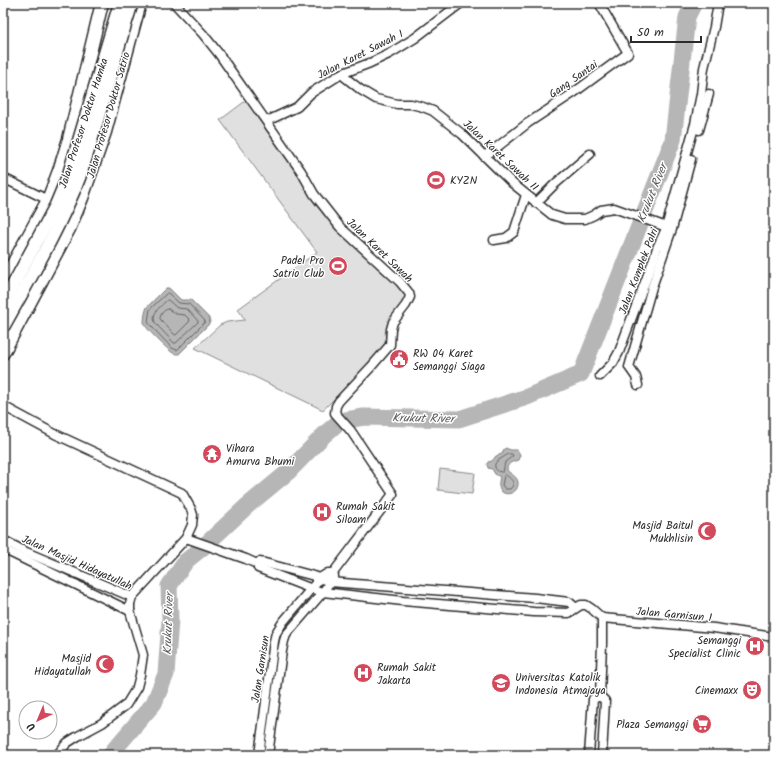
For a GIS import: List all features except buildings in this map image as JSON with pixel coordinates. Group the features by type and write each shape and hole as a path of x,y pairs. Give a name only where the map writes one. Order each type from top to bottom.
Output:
{"main road":[{"path":"3,282 48,200 59,171 69,139 102,3"},
{"name":"Jalan Profesor Doktor Hamka","path":"3,304 47,223 69,174 120,3"},
{"name":"Jalan Profesor Doktor Hamka","path":"3,327 51,238 79,179 132,3"},
{"name":"Jalan Profesor Doktor Satrio","path":"3,353 69,228 77,209 105,132 140,3"},
{"path":"48,200 60,213 67,217 72,217 77,209"},
{"path":"29,235 38,234 53,241 56,245 55,255"}],"street":[{"name":"Jalan Karet Sawah","path":"174,3 203,34 219,54 301,171 314,194 340,228 400,282 409,293 410,298 393,322 390,345 336,406 335,413 351,432 393,494 333,573 334,576 330,582"},
{"name":"Jalan Karet Sawah I","path":"267,121 298,107 311,93 341,74 389,54 415,38 460,3"},
{"name":"Gang Santai","path":"484,156 628,53 599,3"},
{"name":"Jalan Komplek Polri","path":"600,376 613,363 619,352 657,248 666,232 695,124 704,68 718,3"},
{"name":"Jalan Karet Sawah II","path":"341,74 361,90 376,99 397,104 411,104 433,111 462,134 512,184 552,215 565,220 585,219 601,210 614,208 667,227"},
{"path":"638,385 636,377 629,367 652,287 667,227 709,94"},
{"path":"536,203 555,184 590,154"},
{"path":"3,178 48,200"},
{"path":"494,240 506,238 514,232 526,195"},
{"path":"3,406 55,434 182,493 193,515 192,525 186,538 132,597"},
{"path":"3,411 15,413"},
{"path":"186,538 257,564 259,562 265,563 330,582 569,602 576,608"},
{"name":"Jalan Masjid Hidayatullah","path":"3,540 26,552 132,597 130,611 143,655 137,687 126,705 102,723 67,743 57,755"},
{"name":"Jalan Masjid Hidayatullah","path":"3,549 130,611"},
{"path":"257,564 258,568 323,592 403,601 541,612 569,613 583,605 588,606 602,618 600,696 605,701 602,755"},
{"path":"320,578 328,573 333,573"},
{"name":"Jalan Garnisun","path":"259,755 276,633 283,622 320,578"},
{"name":"Jalan Garnisun","path":"268,755 286,635 330,582"},
{"path":"403,601 404,588"},
{"path":"435,603 436,590"},
{"name":"Jalan Garnisun 1","path":"602,618 714,628 774,637"},
{"path":"589,755 594,699 600,696"}],"shaded area":[{"name":"Padel Pro Satrio Club","path":"248,99 304,183 316,205 338,231 407,293 405,299 390,321 385,334 387,341 372,361 323,410 195,348 220,325 227,322 245,320 238,309 317,252 220,120"},
{"path":"440,469 475,473 472,494 438,490"}],"water":[{"path":"166,288 169,288 181,300 191,300 209,318 210,322 179,354 173,353 166,348 152,334 144,323 147,307"},
{"path":"506,448 517,450 520,455 518,460 510,463 507,468 507,470 516,478 518,487 515,491 507,494 500,490 500,477 495,474 492,469 488,468 487,464 496,456 502,454"}],"waterway":[{"name":"Krukut River","path":"111,755 154,703 166,674 170,620 169,586 186,561 247,506 288,472 324,435 340,421 364,417 459,419 527,397 581,374 673,140 687,17 694,3"}],"place":[{"name":"KYZN","path":"436,180"},
{"name":"Padel Pro Satrio Club","path":"338,266"},
{"name":"RW 04 Karet Semanggi Siaga","path":"399,359"},
{"name":"Vihara Amurva Bhumi","path":"212,454"},
{"name":"Rumah Sakit Siloam","path":"322,512"},
{"name":"Masjid Baitul Mukhlisin","path":"707,531"},
{"name":"Semanggi Specialist Clinic","path":"755,646"},
{"name":"Masjid Hidayatullah","path":"105,664"},
{"name":"Rumah Sakit Jakarta","path":"363,673"},
{"name":"Universitas Katolik Indonesia Atmajaya","path":"501,683"},
{"name":"Cinemaxx","path":"752,690"},
{"name":"Plaza Semanggi","path":"702,724"}]}
